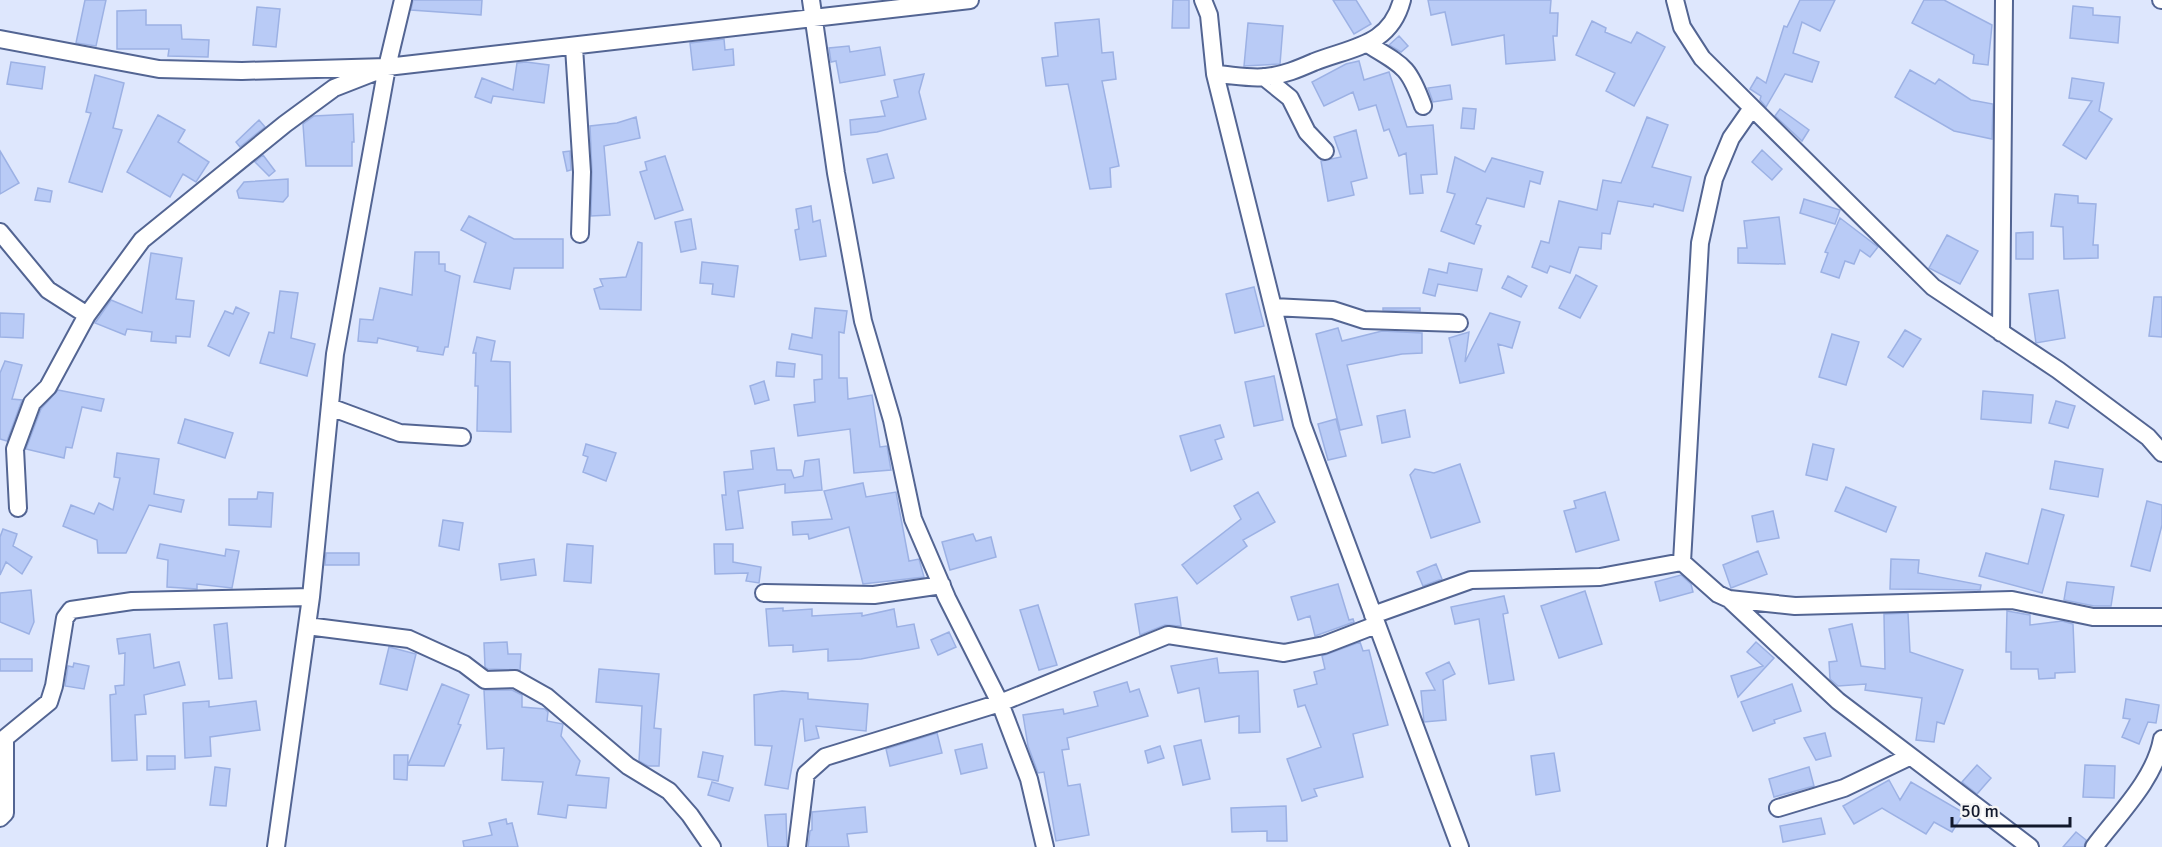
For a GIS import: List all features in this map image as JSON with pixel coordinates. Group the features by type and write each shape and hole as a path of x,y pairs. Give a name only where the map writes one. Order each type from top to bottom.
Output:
{"street":[{"path":"276,847 311,597 335,354 387,67 403,0"},
{"path":"812,0 836,172 863,321 892,420 912,519 1000,703 1029,779 1045,847"},
{"path":"0,39 159,69 242,71 387,67 970,0"},
{"path":"1203,0 1209,15 1215,74 1302,424 1460,847"},
{"path":"1215,74 1264,77 1297,71 1369,45 1397,17 1402,0"},
{"path":"1675,0 1682,27 1702,58 1933,287 2148,437 2162,453"},
{"path":"2001,333 2004,0"},
{"path":"1369,45 1402,66 1412,76 1423,106"},
{"path":"574,47 582,172 580,234"},
{"path":"18,508 15,449 32,403 48,387 87,315 142,240 285,124 334,88 387,67"},
{"path":"1290,98 1297,71"},
{"path":"1264,77 1290,98 1307,132 1325,151"},
{"path":"1682,562 1700,243 1714,179 1731,138 1752,108"},
{"path":"0,232 48,290 87,315"},
{"path":"1273,307 1333,310 1364,320 1458,323"},
{"path":"330,406 400,433 462,438"},
{"path":"1682,562 1718,594 1729,599 1796,606 2012,600 2093,617 2162,617"},
{"path":"797,847 806,774 825,757 1000,703 1167,635 1284,653 1323,645 1375,620 1471,580 1600,577 1682,562"},
{"path":"764,593 874,595 942,585"},
{"path":"0,818 5,813 5,738 49,702 66,618 71,609 132,601 311,597"},
{"path":"1729,599 1838,701 1865,719 1909,757 1979,806 2030,847"},
{"path":"307,626 409,639 464,664 485,680 516,679 548,697 628,766 669,791 690,814 711,847"},
{"path":"2094,847 2140,786 2160,749 2162,739"},
{"path":"1778,808 1844,788 1909,757"}],"building":[{"path":"85,0 106,0 96,46 76,43"},
{"path":"413,0 482,0 481,15 411,10"},
{"path":"1173,0 1189,0 1189,28 1172,28"},
{"path":"1333,0 1356,0 1371,24 1354,34"},
{"path":"1428,0 1551,0 1550,13 1558,13 1557,36 1553,36 1555,60 1506,64 1504,35 1452,45 1445,12 1431,15"},
{"path":"1800,0 1835,0 1820,31 1802,22 1793,53 1819,62 1812,82 1785,74 1766,107 1760,100 1761,96 1750,89 1757,77 1766,83 1784,26 1787,27"},
{"path":"1924,0 1944,0 1992,25 1988,65 1973,63 1974,55 1912,23"},
{"path":"2073,6 2093,8 2093,15 2120,17 2118,43 2070,38"},
{"path":"257,7 280,9 276,47 253,45"},
{"path":"146,10 146,25 181,25 182,39 209,40 208,57 168,56 169,49 117,49 117,11"},
{"path":"1099,19 1102,53 1113,52 1116,79 1102,81 1119,166 1110,168 1111,187 1090,189 1068,84 1046,86 1042,58 1058,56 1055,23"},
{"path":"1592,21 1606,28 1605,32 1631,43 1637,32 1665,47 1634,106 1606,91 1615,73 1576,55"},
{"path":"1248,23 1283,26 1280,64 1244,66"},
{"path":"1399,36 1408,46 1401,52 1389,45"},
{"path":"724,39 725,50 733,49 734,65 693,70 690,43"},
{"path":"849,46 850,52 880,47 885,75 840,83 836,61 831,62 829,48"},
{"path":"1359,61 1364,80 1389,72 1407,127 1433,125 1437,174 1421,175 1423,193 1410,194 1406,153 1399,156 1389,129 1384,131 1376,105 1359,110 1353,92 1324,106 1312,82 1346,64"},
{"path":"11,62 45,67 42,89 7,84"},
{"path":"517,63 549,65 544,103 493,96 491,103 475,97 482,78 513,90"},
{"path":"1910,70 1935,84 1939,79 1971,100 1993,104 1992,139 1954,131 1895,97"},
{"path":"924,74 919,92 926,119 877,132 851,135 850,120 885,116 881,101 898,97 894,80"},
{"path":"95,75 124,83 113,128 122,130 102,192 69,182 91,113 86,112"},
{"path":"2072,78 2104,83 2099,111 2112,119 2086,159 2063,145 2092,101 2069,98"},
{"path":"1450,85 1452,99 1433,102 1428,88"},
{"path":"1463,108 1476,109 1474,129 1461,128"},
{"path":"1780,109 1809,130 1802,141 1775,116"},
{"path":"353,114 352,166 306,166 303,124 314,116"},
{"path":"158,115 185,130 178,142 209,162 196,182 183,174 170,197 127,172"},
{"path":"636,117 640,138 604,146 610,215 591,216 590,126 617,123"},
{"path":"1647,117 1668,125 1652,167 1691,177 1683,211 1654,204 1653,207 1618,201 1610,234 1602,233 1601,249 1579,247 1570,273 1550,266 1547,273 1532,267 1541,241 1549,243 1559,201 1597,210 1603,180 1621,183"},
{"path":"259,120 265,127 240,147 236,142"},
{"path":"1356,130 1367,178 1351,182 1354,195 1328,201 1321,161 1341,157 1334,137"},
{"path":"1762,150 1782,169 1772,180 1752,162"},
{"path":"0,151 19,183 0,194"},
{"path":"570,151 571,170 567,171 563,152"},
{"path":"887,154 894,178 873,183 867,159"},
{"path":"263,155 275,171 269,176 255,162"},
{"path":"665,156 683,210 655,219 640,172 647,170 645,162"},
{"path":"1455,157 1485,172 1492,158 1543,172 1540,184 1530,181 1524,207 1487,198 1476,224 1481,226 1474,244 1441,231 1455,194 1447,192"},
{"path":"288,179 288,196 283,202 239,198 237,191 244,182"},
{"path":"38,188 52,191 50,202 35,200"},
{"path":"2055,194 2078,196 2078,203 2096,204 2093,245 2098,245 2098,258 2064,259 2063,227 2051,226"},
{"path":"1804,199 1840,210 1835,224 1800,213"},
{"path":"811,206 813,222 820,220 826,256 800,260 795,230 799,229 796,209"},
{"path":"469,216 514,239 563,239 563,268 514,268 510,289 474,282 486,243 461,230"},
{"path":"1779,217 1785,264 1738,263 1738,248 1747,248 1744,221"},
{"path":"1840,218 1878,247 1870,257 1860,250 1854,264 1845,261 1839,278 1821,272 1828,253 1825,252"},
{"path":"691,219 696,249 681,252 675,222"},
{"path":"2033,232 2033,259 2016,259 2016,233"},
{"path":"1947,235 1978,251 1960,284 1929,268"},
{"path":"638,242 642,243 641,310 600,309 594,289 603,286 600,279 626,277"},
{"path":"415,252 439,252 439,264 445,264 445,271 460,276 448,347 445,347 443,355 417,351 418,347 378,338 377,343 358,341 360,319 373,320 380,288 412,295"},
{"path":"151,253 182,258 176,299 194,301 190,337 176,336 176,343 151,341 152,332 127,329 125,335 95,323 111,300 142,313"},
{"path":"702,262 738,266 734,297 712,294 713,284 700,283"},
{"path":"1449,263 1482,269 1477,291 1438,284 1435,296 1423,293 1429,269 1447,273"},
{"path":"1576,275 1597,286 1580,318 1559,308"},
{"path":"1508,276 1527,286 1521,297 1502,288"},
{"path":"1254,287 1264,326 1235,333 1226,294"},
{"path":"2058,290 2065,338 2036,343 2029,294"},
{"path":"280,291 298,293 291,338 315,344 307,376 260,363 269,332 274,333"},
{"path":"2154,297 2162,297 2162,337 2149,336"},
{"path":"236,307 249,313 229,356 208,346 225,311 233,314"},
{"path":"815,308 847,311 844,333 839,332 839,378 847,378 848,399 872,395 880,447 887,446 891,470 854,473 850,429 798,436 794,405 815,402 814,380 822,379 822,355 789,349 792,334 812,338"},
{"path":"1383,308 1420,308 1420,311 1383,310"},
{"path":"0,313 24,314 23,338 0,337"},
{"path":"1490,313 1520,322 1512,348 1498,344 1504,373 1460,383 1449,338 1469,332 1465,362"},
{"path":"1338,328 1342,341 1382,331 1422,333 1422,353 1402,354 1347,365 1362,425 1340,430 1316,334"},
{"path":"1905,330 1921,339 1903,367 1888,357"},
{"path":"1832,334 1859,342 1846,385 1819,377"},
{"path":"477,337 495,341 491,361 510,362 511,432 477,431 478,386 475,386 476,353 473,353"},
{"path":"5,361 22,365 12,399 22,400 7,441 0,439 0,373"},
{"path":"777,362 795,364 794,377 776,376"},
{"path":"1274,376 1283,420 1254,426 1245,382"},
{"path":"764,381 769,400 755,404 750,386"},
{"path":"58,390 104,399 101,411 82,407 72,448 66,447 64,458 26,449 41,409"},
{"path":"1983,391 2033,395 2031,423 1981,419"},
{"path":"2056,401 2075,406 2068,428 2049,423"},
{"path":"1405,410 1410,437 1382,443 1377,416"},
{"path":"185,419 233,433 225,458 178,443"},
{"path":"1336,419 1346,456 1328,460 1318,424"},
{"path":"1220,425 1224,437 1215,440 1222,459 1191,471 1180,436"},
{"path":"586,444 616,453 606,481 583,472 588,457 583,455"},
{"path":"1813,444 1834,449 1827,480 1806,475"},
{"path":"774,448 777,470 791,470 794,478 803,476 805,461 819,459 822,490 785,493 785,484 738,491 743,528 726,530 722,495 726,495 724,472 753,469 751,451"},
{"path":"117,453 159,459 154,494 184,500 181,512 149,505 126,553 98,553 97,540 63,526 71,505 94,514 99,503 113,510 120,478 114,477"},
{"path":"2055,461 2103,469 2098,497 2050,489"},
{"path":"1460,464 1480,522 1431,538 1410,475 1415,469 1434,473"},
{"path":"863,483 866,497 896,492 909,561 919,559 924,577 863,584 849,527 809,539 808,534 793,535 792,522 832,519 824,491"},
{"path":"1846,487 1896,507 1886,532 1835,511"},
{"path":"258,492 273,493 271,527 229,525 229,499 257,499"},
{"path":"1258,492 1275,522 1243,540 1247,546 1197,584 1182,565 1241,519 1234,506"},
{"path":"1605,492 1619,540 1576,552 1564,511 1576,508 1574,501"},
{"path":"2147,501 2162,505 2162,525 2150,571 2131,566"},
{"path":"2042,509 2064,515 2042,593 1979,576 1986,553 2028,564"},
{"path":"1773,511 1779,538 1757,542 1752,516"},
{"path":"443,520 463,523 459,550 439,546"},
{"path":"3,529 17,534 13,546 32,557 22,574 6,562 0,575 0,537"},
{"path":"973,534 976,541 991,537 996,557 950,570 942,542"},
{"path":"160,544 225,556 226,549 239,551 232,588 197,584 197,589 167,587 168,560 157,558"},
{"path":"567,544 593,546 591,583 564,581"},
{"path":"714,544 733,544 733,562 761,567 759,583 746,581 748,573 715,574"},
{"path":"1758,551 1767,574 1731,588 1723,565"},
{"path":"326,553 359,553 359,565 325,565"},
{"path":"534,559 536,575 501,580 499,564"},
{"path":"1891,559 1919,560 1918,573 1981,585 1980,590 1890,589"},
{"path":"1436,564 1442,579 1423,586 1417,572"},
{"path":"1681,575 1691,584 1693,592 1660,601 1655,582"},
{"path":"2067,582 2114,587 2111,606 2094,606 2064,600"},
{"path":"1338,584 1349,620 1353,619 1354,622 1315,636 1310,616 1298,620 1291,597"},
{"path":"31,590 34,622 29,634 0,622 0,593"},
{"path":"1585,591 1602,644 1559,658 1541,606"},
{"path":"1504,596 1508,613 1503,614 1514,680 1489,684 1479,619 1455,624 1451,607"},
{"path":"1177,597 1181,626 1165,625 1140,635 1135,604"},
{"path":"1038,605 1057,665 1039,670 1020,610"},
{"path":"783,608 783,611 812,609 812,616 862,613 862,616 894,609 897,627 914,624 919,648 861,659 828,661 828,649 793,652 793,645 769,646 766,609"},
{"path":"2007,611 2030,615 2030,625 2062,621 2073,624 2075,672 2055,673 2055,678 2039,679 2038,669 2011,669 2011,652 2006,652"},
{"path":"1908,613 1910,652 1963,670 1944,724 1937,722 1934,742 1916,740 1922,698 1865,690 1866,684 1838,686 1830,679 1829,662 1837,661 1829,629 1852,624 1861,666 1885,669 1884,614"},
{"path":"227,623 232,678 219,679 214,625"},
{"path":"949,632 956,647 938,655 931,640"},
{"path":"150,634 154,668 179,662 185,685 144,695 146,714 135,715 137,760 112,761 110,695 116,694 115,686 124,685 125,653 119,654 117,639"},
{"path":"507,642 508,654 521,654 520,670 485,667 484,643"},
{"path":"1360,642 1363,651 1369,650 1388,725 1353,734 1363,777 1314,789 1317,796 1302,801 1287,759 1321,747 1305,705 1298,707 1294,690 1317,684 1314,672 1325,669 1322,656"},
{"path":"1756,642 1774,658 1738,697 1731,676 1763,666 1747,652"},
{"path":"389,647 416,654 407,690 380,684"},
{"path":"1217,658 1219,673 1258,671 1260,732 1239,733 1239,716 1205,722 1199,688 1178,693 1171,666"},
{"path":"0,659 32,659 32,671 0,671"},
{"path":"1449,662 1455,674 1443,680 1446,720 1424,722 1421,691 1435,690 1426,673"},
{"path":"74,663 89,666 84,689 65,686 68,666 73,667"},
{"path":"599,669 659,674 654,728 661,729 659,766 648,766 639,761 642,706 596,702"},
{"path":"1127,682 1130,692 1139,689 1148,716 1067,738 1069,749 1062,750 1068,786 1080,784 1089,835 1056,841 1044,772 1038,773 1028,746 1023,715 1063,709 1064,714 1098,706 1094,692"},
{"path":"442,684 469,695 458,724 461,725 444,766 408,765"},
{"path":"1792,684 1801,711 1774,720 1775,723 1753,731 1741,702"},
{"path":"484,690 512,690 522,695 522,707 545,709 548,712 547,721 563,724 561,736 580,761 576,775 609,778 606,808 568,805 566,818 538,814 543,782 502,780 504,748 487,749"},
{"path":"782,691 808,693 808,699 868,704 866,731 816,726 819,738 805,741 803,719 800,719 788,789 765,785 772,746 755,745 754,695"},
{"path":"2126,699 2159,705 2156,723 2148,722 2139,744 2122,737 2130,719 2123,718"},
{"path":"209,701 209,707 256,701 260,730 210,737 211,756 185,758 183,703"},
{"path":"937,733 942,753 890,766 886,749"},
{"path":"1825,733 1831,756 1816,760 1804,738"},
{"path":"1201,740 1210,779 1183,785 1174,746"},
{"path":"982,744 987,768 961,774 955,750"},
{"path":"1160,746 1164,758 1148,763 1145,751"},
{"path":"703,752 723,756 718,781 698,777"},
{"path":"1554,753 1560,791 1536,795 1531,756"},
{"path":"394,755 408,755 407,780 394,779"},
{"path":"147,756 175,756 175,769 147,770"},
{"path":"1977,765 1991,778 1977,794 1962,782"},
{"path":"2085,765 2115,766 2114,798 2083,797"},
{"path":"215,767 230,769 226,806 210,805"},
{"path":"1809,767 1814,786 1774,797 1769,779"},
{"path":"1889,780 1900,800 1911,782 1964,813 1952,832 1934,822 1926,834 1882,808 1854,824 1843,806"},
{"path":"712,782 733,788 729,801 708,795"},
{"path":"1286,806 1287,841 1267,841 1267,831 1232,832 1231,808"},
{"path":"865,807 867,832 847,834 849,847 808,847 812,830 812,812"},
{"path":"786,814 787,847 768,847 765,815"},
{"path":"1821,818 1825,834 1783,842 1780,826"},
{"path":"506,819 507,824 512,823 518,847 464,847 463,841 492,835 489,823"},
{"path":"2076,832 2086,840 2084,847 2063,847"}]}
